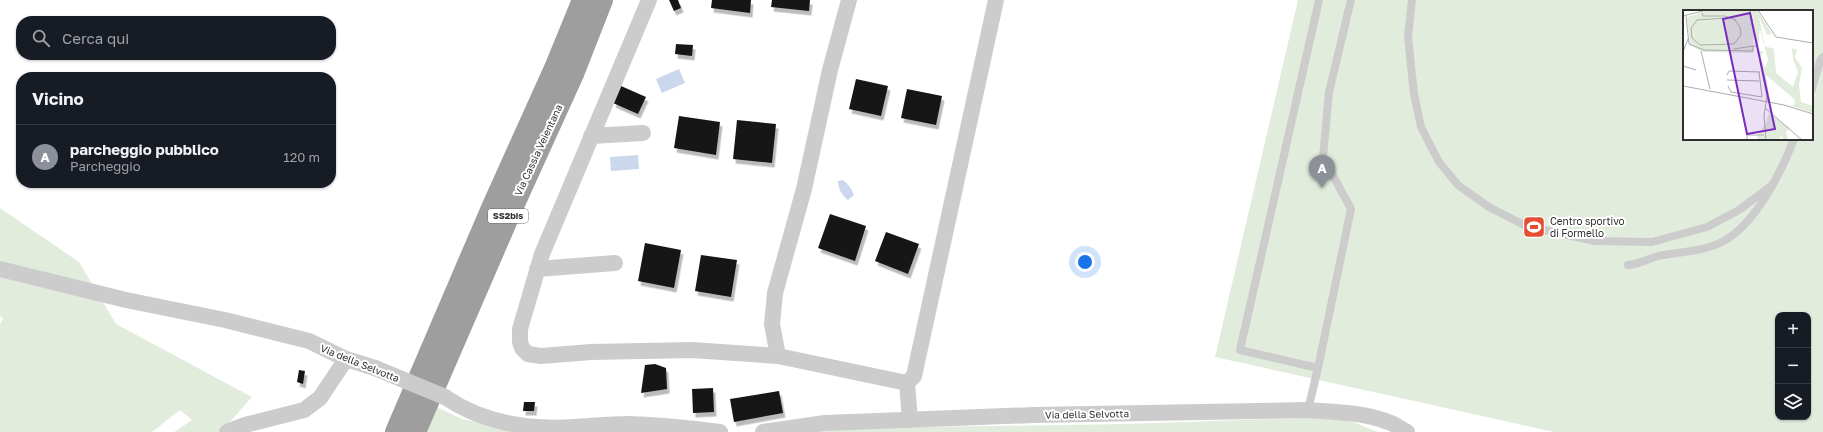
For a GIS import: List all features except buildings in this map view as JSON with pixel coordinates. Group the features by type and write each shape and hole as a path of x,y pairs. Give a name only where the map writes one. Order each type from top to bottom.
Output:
{"highway":[{"name":"Via Cassia Veientana","path":"396,432 492,208 556,66 583,0"},
{"name":"Via Cassia Veientana","path":"415,432 509,215 573,74 602,0"}],"street":[{"path":"649,0 591,136 537,269 520,333 522,348 532,355 551,356 591,352 692,350 778,356 907,383"},
{"path":"778,356 772,324 775,293 804,189 830,70 849,0"},
{"path":"910,420 907,383 914,376 996,0"},
{"path":"591,136 643,132"},
{"path":"537,269 615,263"},
{"name":"Via della Selvotta","path":"0,269 126,300 225,320 309,342 346,359 375,368 445,398 471,412 520,426 574,427 629,424 681,427 720,432"},
{"path":"227,432 245,425 304,410 320,398 346,359"},
{"name":"Via della Selvotta","path":"763,432 825,423 1034,414 1308,410 1339,412 1374,418 1389,422 1407,432"}],"lane":[{"path":"1318,368 1240,350 1319,0"},
{"path":"1308,410 1352,210 1323,157 1329,92 1350,0"},
{"path":"1412,0 1408,38 1414,94 1421,127 1439,162 1458,185 1488,207 1526,226 1594,241 1652,242 1707,228 1739,210 1771,186"},
{"path":"1813,86 1820,61 1823,57"},
{"path":"1628,265 1638,264 1648,258 1686,252 1722,242 1741,228 1758,208 1788,154 1794,140"}],"green space":[{"name":"Centro sportivo di Formello","path":"1298,0 1823,0 1823,432 1554,432 1215,357"},
{"path":"0,208 79,262 116,324 252,397 221,432 174,432 192,420 180,410 152,432 0,432 0,324 3,318 0,316"},
{"path":"432,405 462,419 524,432 421,432"},
{"path":"1332,417 1353,422 1378,432 816,432 857,428 1125,424"}],"water":[{"path":"679,69 685,83 662,93 656,79"},
{"path":"638,155 639,169 611,171 610,157"},
{"path":"842,180 846,182 854,195 848,200 842,194 839,186 838,181"}],"place":[{"name":"parcheggio pubblico","path":"1322,188"},
{"name":"Centro sportivo di Formello","path":"1534,227"}]}
